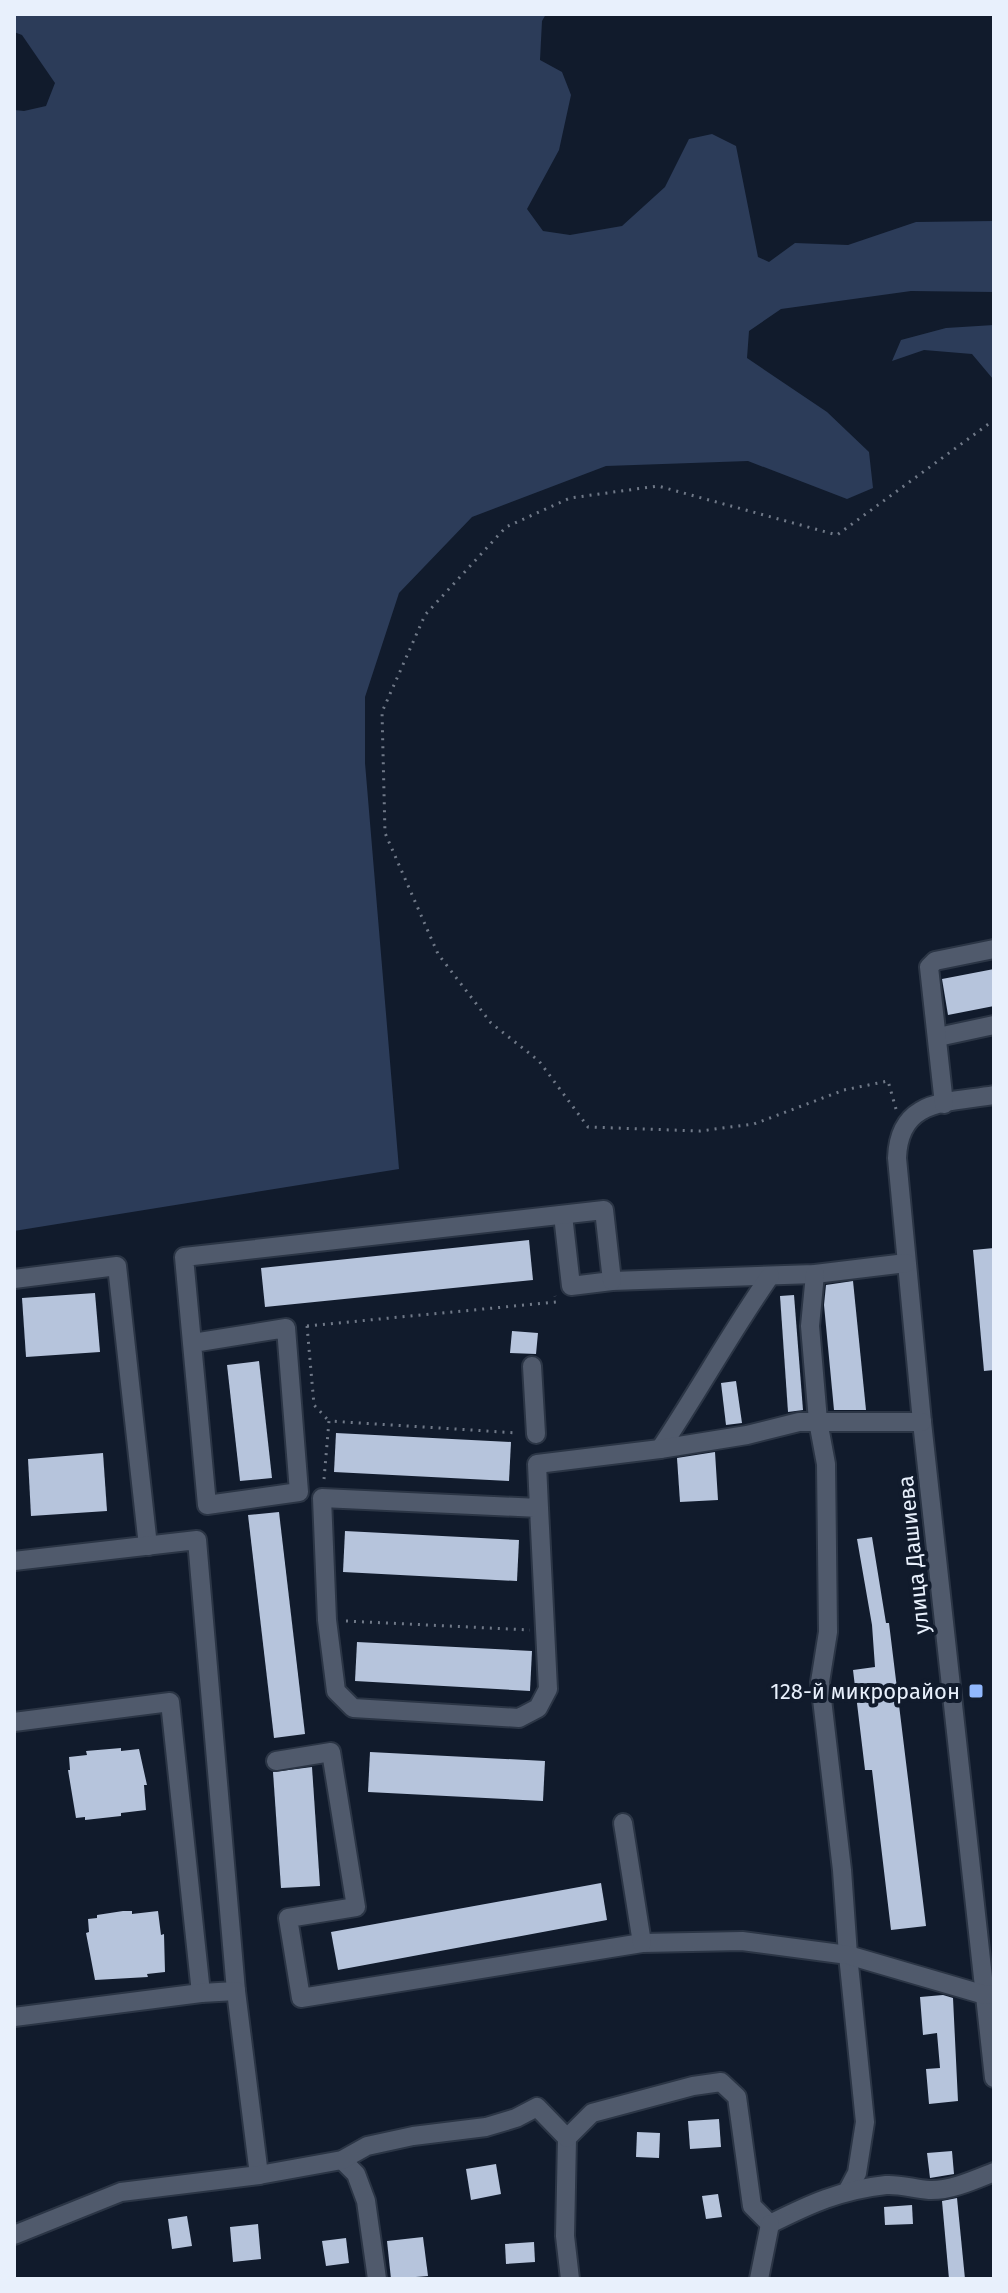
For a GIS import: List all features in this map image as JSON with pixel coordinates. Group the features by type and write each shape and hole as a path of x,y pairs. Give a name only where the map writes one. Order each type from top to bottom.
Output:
{"street":[{"path":"944,1104 929,967 935,961 994,949"},
{"path":"938,1037 994,1025"},
{"path":"902,1128 922,1109 994,1095"},
{"name":"улица Дашиева","path":"902,1128 897,1158 906,1263 990,1995 994,2078"},
{"path":"193,1343 286,1328 299,1492 207,1505 184,1257 604,1210 612,1281"},
{"path":"563,1215 571,1286 612,1281 815,1274 906,1263"},
{"path":"14,1279 117,1266 148,1546"},
{"path":"815,1274 810,1326 818,1421 826,1464 828,1632 820,1682 842,1870 865,2122 857,2173 848,2190"},
{"path":"660,1449 700,1388 737,1322 770,1276"},
{"path":"532,1366 536,1434"},
{"path":"539,1508 322,1498 327,1620 336,1691 353,1708 519,1718 538,1708 548,1689 537,1464 660,1449 747,1435 799,1422 922,1422"},
{"path":"14,1561 197,1540 236,1991 259,2175"},
{"path":"14,1722 170,1702 201,1993"},
{"path":"276,1761 331,1752 356,1907 288,1918 301,1998 642,1943 742,1941 848,1955 990,1995"},
{"path":"623,1823 642,1943"},
{"path":"14,2017 236,1991"},
{"path":"570,2279 565,2236 567,2138 592,2113 693,2086 721,2082 737,2097 752,2206 770,2224"},
{"path":"14,2235 121,2192 259,2175 342,2160 367,2146 413,2136 486,2127 516,2118 537,2107 567,2138"},
{"path":"342,2160 356,2174 366,2201 377,2279"},
{"path":"770,2224 818,2200 848,2190 891,2185 932,2190 971,2182 994,2172"},
{"path":"759,2279 770,2224"}],"path":[{"path":"902,1128 888,1081 844,1090 754,1124 700,1131 588,1127 539,1061 491,1023 438,954 385,833 382,712 425,615 506,527 570,498 658,486 837,535 994,420"},
{"path":"286,1328 556,1302 555,1288"},
{"path":"307,1326 314,1405 329,1421 536,1434"},
{"path":"322,1498 329,1421"},
{"path":"327,1620 546,1631"}],"shaded area":[{"path":"14,14 546,14 542,21 540,60 562,72 571,95 559,150 527,209 543,231 570,235 622,226 665,187 689,139 712,134 736,146 758,257 769,262 795,243 848,245 916,222 994,221 994,292 911,291 781,309 749,331 747,358 827,412 869,452 873,488 847,499 748,461 606,466 472,517 399,593 365,697 365,763 399,1169 14,1231 14,110 46,106 55,83 22,35 14,32"},
{"path":"994,325 993,379 972,354 924,350 892,361 901,340 946,328"}],"building":[{"path":"994,969 994,1006 948,1015 942,979"},
{"path":"529,1240 533,1280 265,1307 261,1268"},
{"path":"994,1248 994,1370 984,1371 973,1250"},
{"path":"853,1281 866,1410 834,1410 824,1305 826,1285"},
{"path":"95,1293 100,1352 26,1357 22,1298"},
{"path":"794,1295 803,1410 788,1412 780,1296"},
{"path":"512,1331 538,1333 536,1354 510,1353"},
{"path":"259,1361 272,1478 240,1481 227,1365"},
{"path":"736,1381 742,1423 726,1425 721,1383"},
{"path":"336,1433 511,1442 509,1481 334,1472"},
{"path":"715,1452 718,1500 680,1502 677,1458"},
{"path":"103,1453 107,1511 31,1516 28,1459"},
{"path":"279,1512 305,1734 274,1738 248,1515"},
{"path":"345,1531 519,1540 517,1581 343,1572"},
{"path":"872,1537 886,1623 889,1623 926,1926 891,1930 872,1770 865,1770 853,1670 875,1667 872,1625 857,1539"},
{"path":"357,1642 532,1651 530,1691 355,1681"},
{"path":"121,1748 121,1751 139,1749 147,1785 144,1785 146,1810 121,1813 121,1816 76,1818 68,1770 69,1757 87,1755 86,1751"},
{"path":"370,1752 545,1761 543,1801 368,1792"},
{"path":"312,1767 320,1886 281,1888 273,1772"},
{"path":"601,1883 607,1920 338,1970 331,1932"},
{"path":"132,1911 132,1914 158,1911 161,1935 164,1934 165,1972 147,1974 148,1977 95,1980 86,1933 89,1932 88,1919"},
{"path":"943,1995 953,1998 958,2101 929,2104 926,2069 940,2068 937,2033 923,2035 920,1997"},
{"path":"719,2119 721,2147 690,2149 688,2121"},
{"path":"637,2132 660,2133 659,2158 636,2157"},
{"path":"952,2151 954,2174 930,2178 927,2153"},
{"path":"496,2164 501,2194 471,2200 466,2169"},
{"path":"718,2194 722,2217 706,2219 702,2196"},
{"path":"957,2198 965,2279 949,2279 942,2201"},
{"path":"912,2205 913,2224 885,2225 884,2207"},
{"path":"187,2216 192,2246 172,2249 168,2219"},
{"path":"258,2224 261,2259 233,2262 230,2227"},
{"path":"423,2237 428,2276 391,2279 387,2241"},
{"path":"346,2238 349,2263 326,2266 322,2241"},
{"path":"534,2242 535,2262 506,2264 505,2244"}],"place":[{"name":"128-й микрорайон","path":"976,1691"}]}
